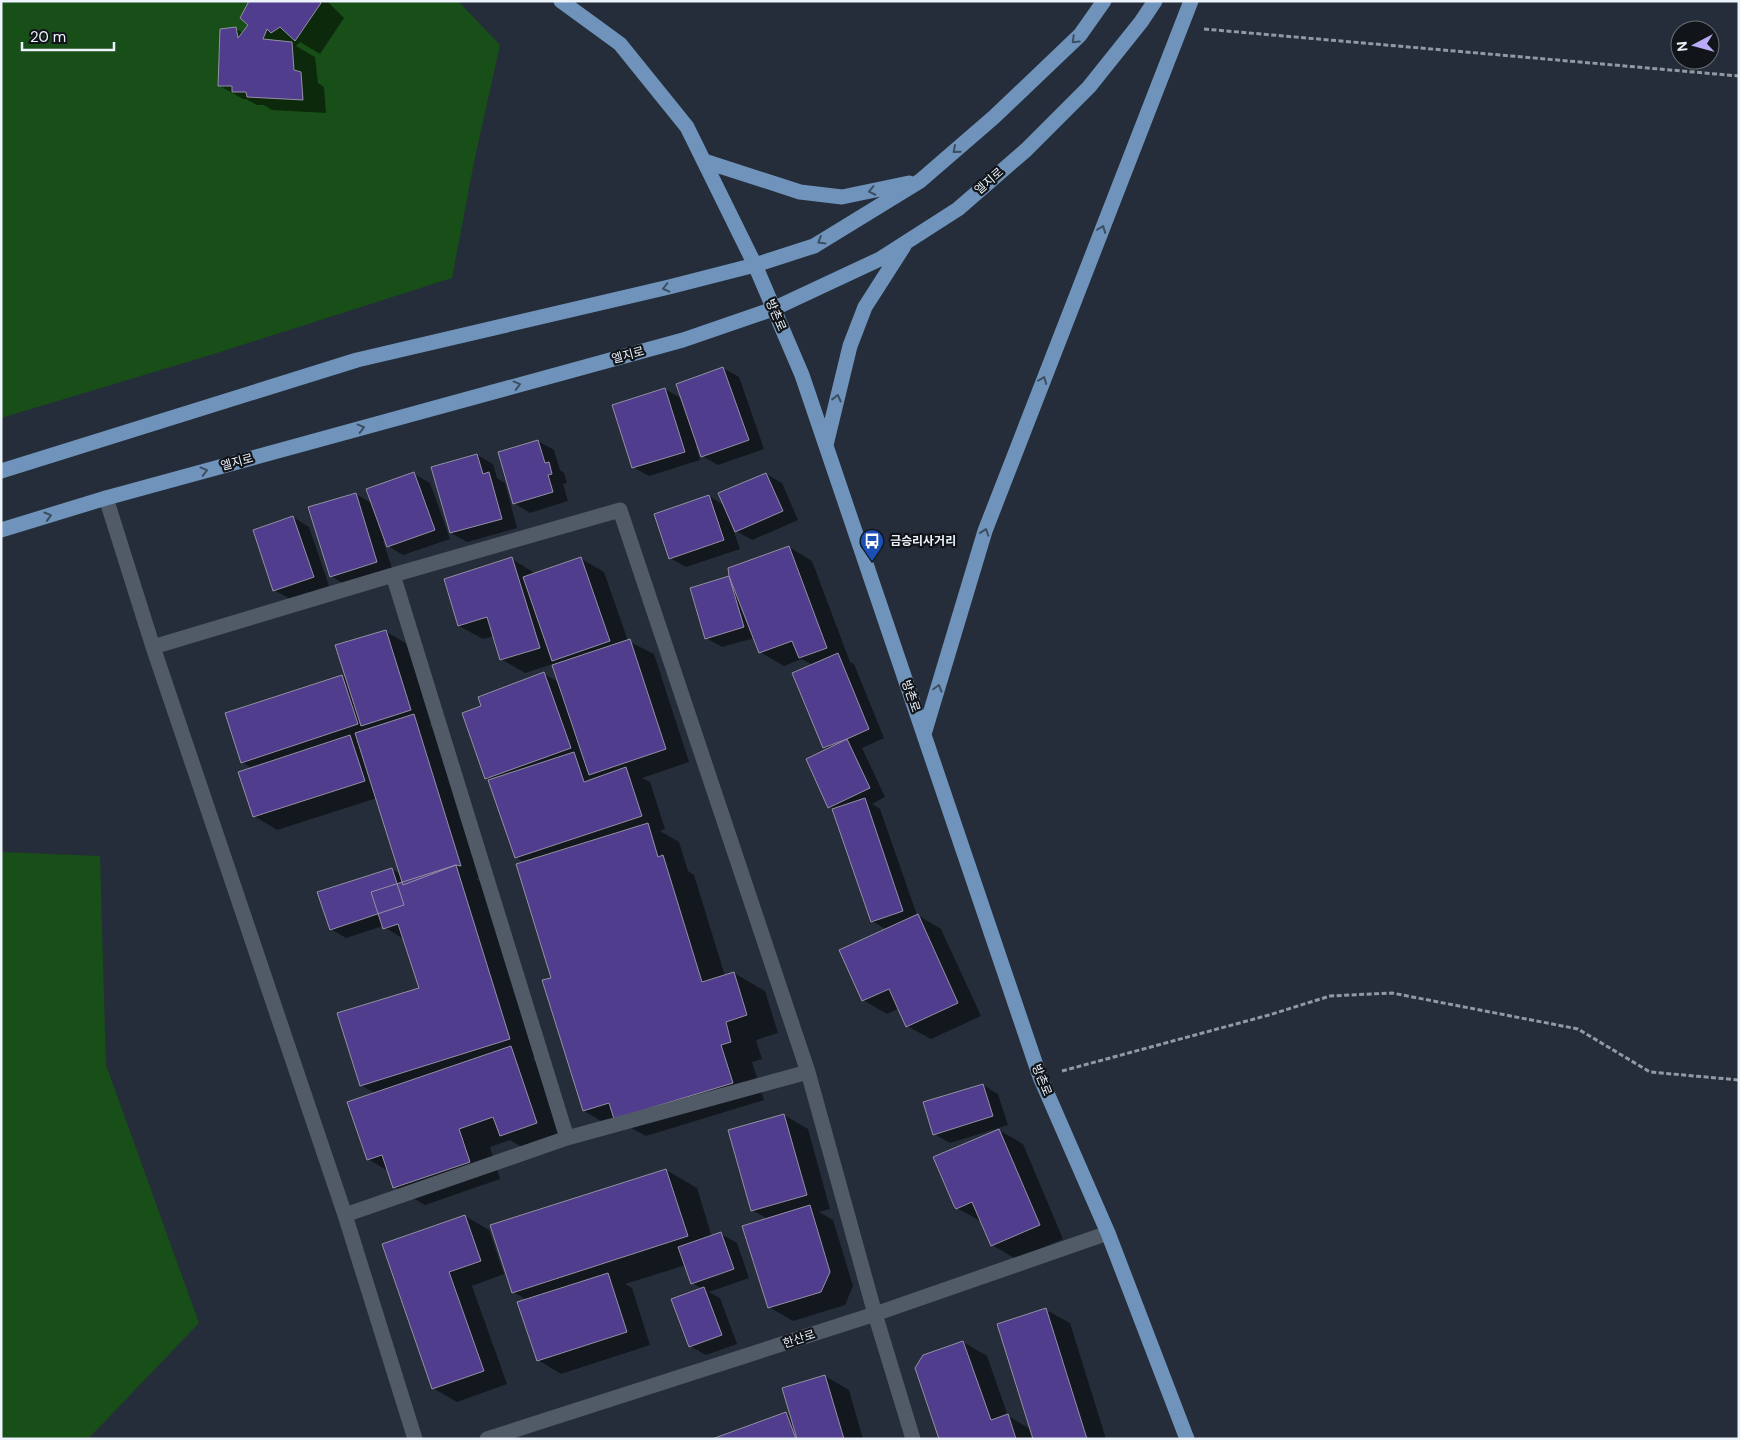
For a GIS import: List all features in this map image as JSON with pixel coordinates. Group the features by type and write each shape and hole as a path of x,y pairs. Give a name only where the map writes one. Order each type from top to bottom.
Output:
{"main road":[{"name":"방촌로","path":"561,1 620,44 687,126 755,265 802,375 1040,1077 1108,1233 1187,1439"},
{"path":"1,471 357,360 668,287 755,265 814,246 920,181 994,117 1080,35 1104,1"},
{"name":"엘지로","path":"1,530 106,498 683,340 773,309 880,259 958,209 1026,150 1089,87 1141,22 1155,1"},
{"path":"924,734 985,531 1191,1"},
{"path":"704,162 800,192 842,197 920,181"},
{"path":"826,445 850,346 865,306 907,242"}],"street":[{"path":"106,498 153,647 345,1215 415,1439"},
{"path":"153,647 393,575 620,510 808,1072 875,1314 913,1439"},
{"path":"393,575 567,1138"},
{"path":"345,1215 567,1138 808,1072"},
{"name":"한산로","path":"487,1439 875,1314 1108,1233"}],"path":[{"path":"1181,27 1739,76"},
{"path":"1040,1077 1330,996 1392,992 1578,1029 1650,1072 1739,1080"}],"green space":[{"path":"1,1 458,1 500,45 474,162 452,278 217,353 1,418"},
{"path":"1,852 100,856 106,1065 199,1323 88,1439 1,1439"}],"building":[{"path":"249,1 319,1 321,3 295,41 280,27 271,33 267,29 263,39 292,42 294,70 301,72 303,100 247,97 246,92 232,92 232,86 218,86 220,29 236,27 238,38 248,25 240,18"},
{"path":"723,367 749,440 701,457 676,384"},
{"path":"665,388 685,452 632,468 612,405"},
{"path":"538,440 545,463 549,462 552,474 548,475 553,492 513,504 498,452"},
{"path":"477,454 483,474 489,472 502,519 450,533 431,467"},
{"path":"414,472 435,530 387,547 366,489"},
{"path":"766,473 783,511 735,532 718,493"},
{"path":"356,493 377,562 330,577 308,507"},
{"path":"709,495 724,540 669,559 654,514"},
{"path":"293,516 314,577 273,591 253,530"},
{"path":"789,546 827,648 799,658 792,641 759,653 729,576 728,568"},
{"path":"512,557 540,648 500,660 487,617 458,626 444,579"},
{"path":"581,557 610,641 552,661 523,577"},
{"path":"729,576 744,627 705,639 690,588"},
{"path":"386,630 411,710 361,726 335,645"},
{"path":"630,639 666,749 589,775 552,665"},
{"path":"838,653 869,729 823,748 792,673"},
{"path":"544,672 571,748 485,779 462,713 481,706 478,697"},
{"path":"342,675 358,724 241,763 225,713"},
{"path":"414,714 461,866 456,865 403,885 355,733"},
{"path":"350,735 365,781 253,817 238,772"},
{"path":"847,739 870,788 828,808 806,759"},
{"path":"574,752 584,782 626,767 642,816 515,858 488,780"},
{"path":"865,798 903,911 871,922 832,809"},
{"path":"648,823 658,857 663,855 702,982 734,972 747,1015 726,1022 731,1042 721,1045 733,1083 614,1119 609,1103 583,1111 542,980 551,978 516,864"},
{"path":"456,865 510,1039 360,1086 337,1013 419,988 398,924 383,929 371,892"},
{"path":"392,868 404,905 330,930 317,892"},
{"path":"918,914 958,1003 906,1027 889,989 862,1001 839,950"},
{"path":"511,1046 537,1123 500,1136 493,1117 459,1129 470,1162 393,1188 382,1155 367,1160 347,1102"},
{"path":"983,1084 993,1116 933,1135 923,1102"},
{"path":"784,1114 807,1195 751,1211 728,1130"},
{"path":"999,1129 1040,1225 991,1246 972,1202 956,1209 954,1206 933,1157"},
{"path":"666,1169 688,1236 512,1293 490,1225"},
{"path":"810,1205 830,1272 821,1292 768,1308 742,1226"},
{"path":"465,1215 481,1261 449,1272 484,1371 432,1389 382,1244"},
{"path":"721,1232 734,1269 691,1284 678,1247"},
{"path":"608,1273 627,1332 537,1361 517,1302"},
{"path":"704,1287 722,1335 689,1347 671,1299"},
{"path":"1046,1308 1087,1439 1033,1439 997,1324"},
{"path":"963,1341 991,1420 1008,1414 1016,1439 939,1439 915,1368 923,1355"},
{"path":"825,1375 844,1439 797,1439 782,1388"},
{"path":"786,1412 796,1439 712,1439"}],"place":[{"name":"금승리사거리","path":"872,562"}]}
